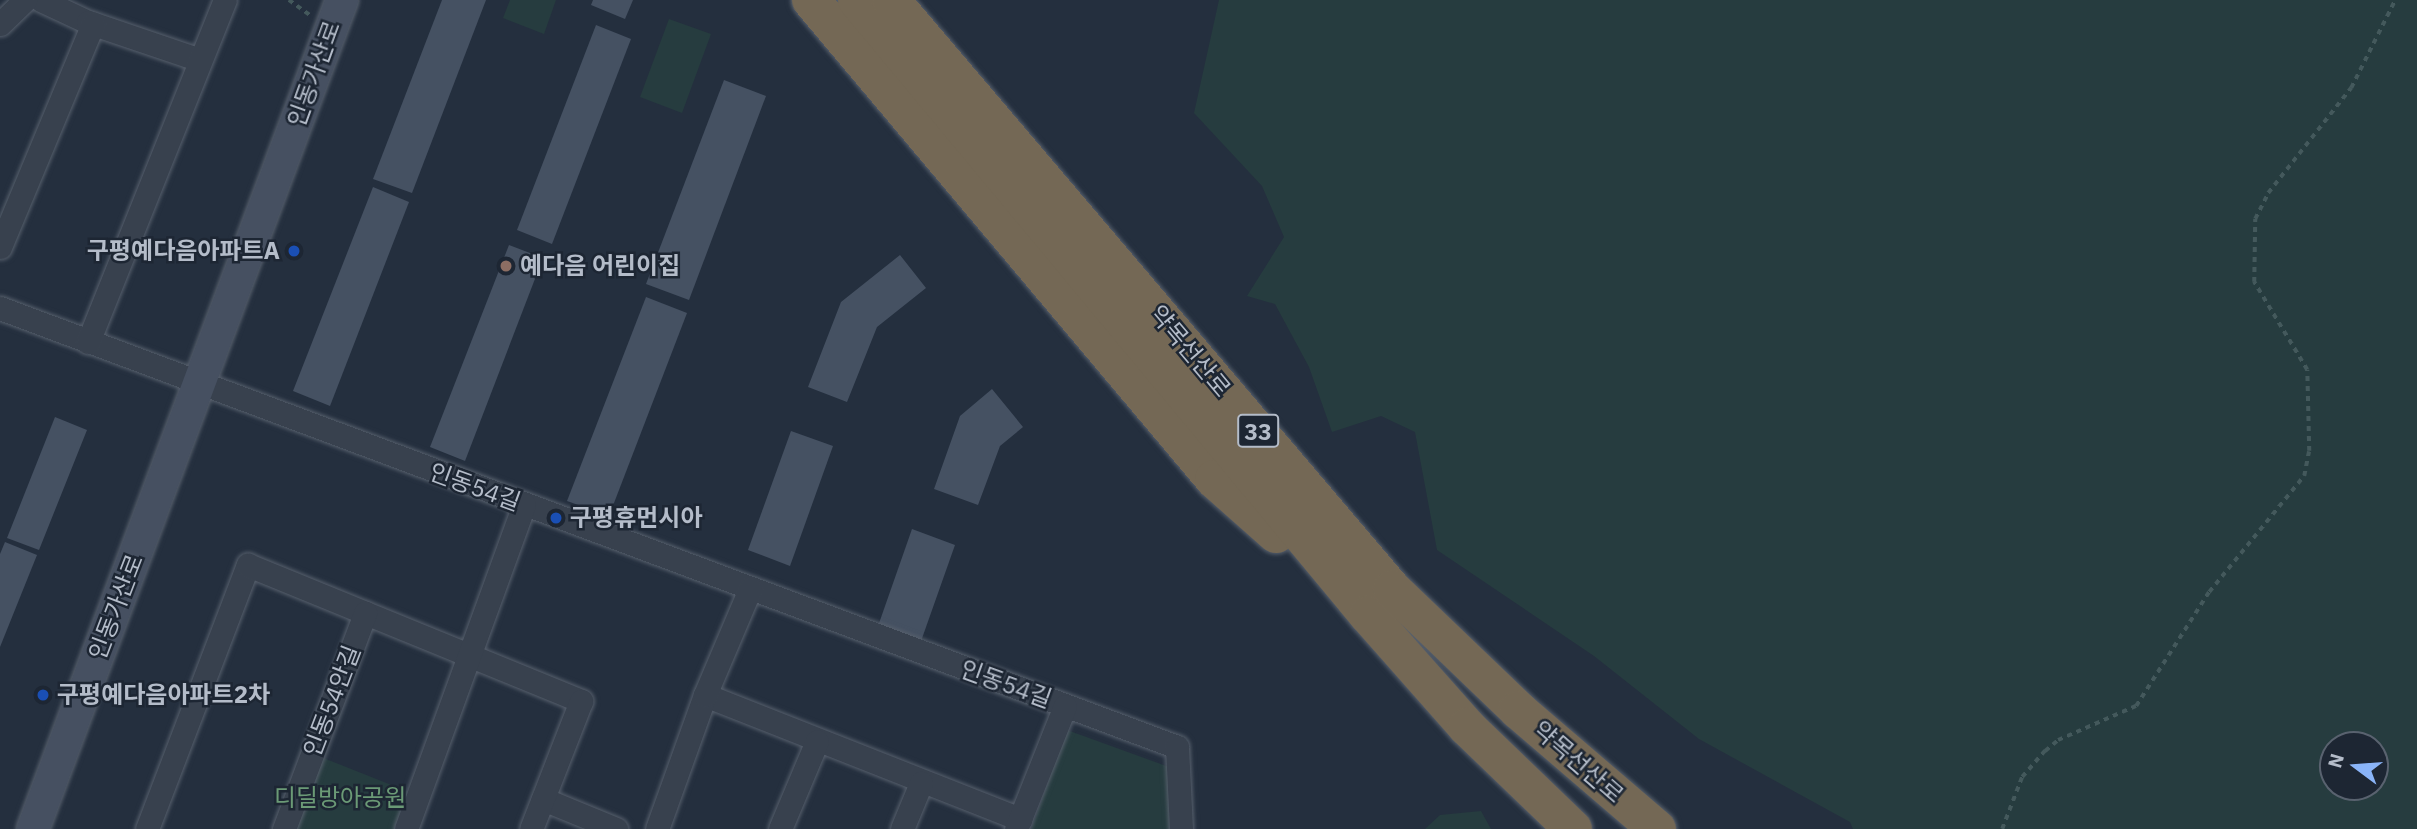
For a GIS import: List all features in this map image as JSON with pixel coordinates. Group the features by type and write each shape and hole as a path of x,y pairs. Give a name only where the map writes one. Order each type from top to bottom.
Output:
{"highway":[{"path":"811,0 1214,479 1380,602"},
{"name":"약목선산로","path":"857,0 1380,602 1518,710 1657,829"},
{"name":"약목선산로","path":"891,0 1380,602 1468,727 1573,829"},
{"path":"922,0 1121,234 1380,602"}],"main road":[{"name":"인동가산로","path":"33,829 342,0"}],"street":[{"path":"0,24 25,0"},
{"path":"41,0 93,24 200,60"},
{"path":"88,342 225,0"},
{"path":"0,247 93,24"},
{"path":"0,308 199,385"},
{"name":"인동54길","path":"199,385 1177,747 1181,829"},
{"path":"406,829 472,656 524,505"},
{"name":"인동54안길","path":"147,829 248,565 581,701 531,829"},
{"path":"657,829 705,695 750,589"},
{"name":"인동54안길","path":"284,829 365,613"},
{"name":"인동54길","path":"705,695 1018,824 1065,706"},
{"path":"780,829 817,741"},
{"path":"902,829 922,783"},
{"path":"543,799 616,829"}],"path":[{"path":"2002,829 2022,778 2045,751 2058,740 2136,706 2209,592 2304,476 2309,451 2306,370 2255,282 2255,219 2268,193 2351,88 2395,0"}],"green space":[{"path":"510,0 556,0 544,34 503,18"},
{"path":"1219,0 2417,0 2417,829 1853,829 1850,822 1699,739 1594,656 1437,550 1415,432 1381,416 1332,432 1309,367 1275,304 1247,296 1284,237 1262,186 1194,113"},
{"path":"669,19 711,34 682,113 640,97"},
{"path":"1067,730 1169,767 1177,829 1031,829"},
{"name":"디딜방아공원","path":"321,757 409,792 395,829 295,829"},
{"path":"1481,811 1491,829 1425,829 1440,815"}],"building":[{"path":"442,0 486,0 412,193 373,179"},
{"path":"593,0 633,0 625,19 591,5"},
{"path":"596,25 631,39 552,244 517,230"},
{"path":"724,80 766,96 689,300 646,284"},
{"path":"373,187 409,202 330,406 293,391"},
{"path":"509,245 543,258 465,461 430,447"},
{"path":"900,255 926,288 877,327 847,402 808,387 841,302"},
{"path":"646,297 687,313 609,516 567,501"},
{"path":"992,389 1023,427 1000,446 978,505 934,489 960,416"},
{"path":"55,417 87,430 39,550 7,538"},
{"path":"791,431 833,446 790,566 748,550"},
{"path":"912,529 955,545 920,644 877,629"},
{"path":"5,542 37,555 0,647 0,554"}],"place":[{"name":"구평예다음아파트A","path":"294,251"},
{"name":"예다음 어린이집","path":"506,266"},
{"name":"구평휴먼시아","path":"556,518"},
{"name":"구평예다음아파트2차","path":"43,695"}]}
